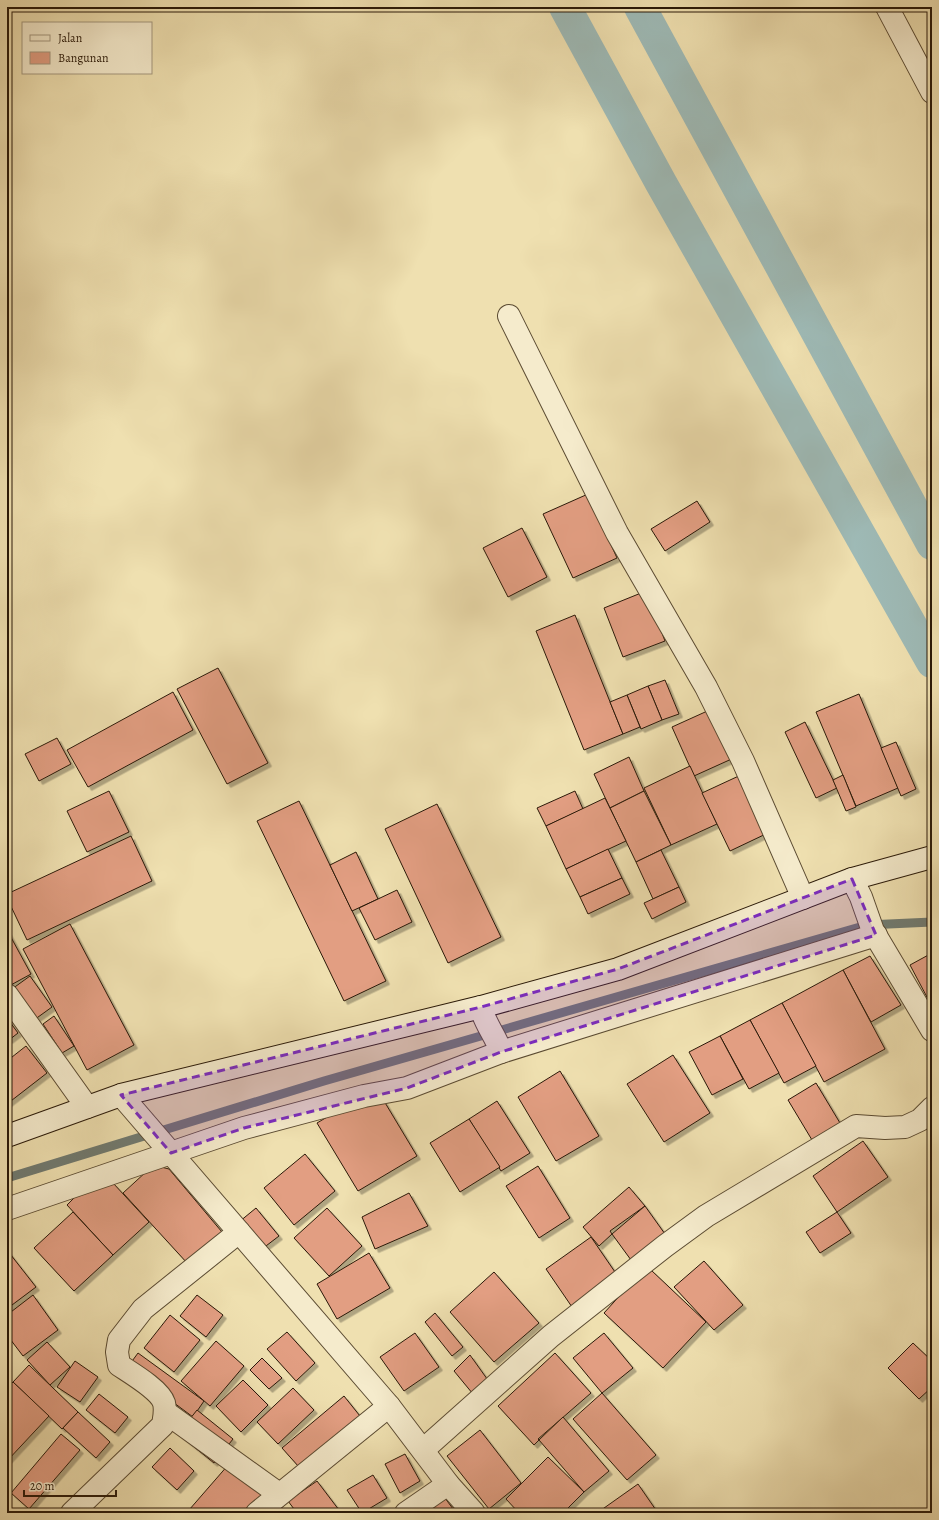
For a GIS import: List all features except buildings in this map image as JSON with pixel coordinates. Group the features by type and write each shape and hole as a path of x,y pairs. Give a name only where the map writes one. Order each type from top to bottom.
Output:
{"street":[{"path":"887,7 932,92"},
{"path":"509,316 617,533 706,688 743,761 803,898"},
{"path":"7,1136 121,1096 481,1011 618,970 803,898 857,888 932,857"},
{"path":"857,888 875,933 932,1030"},
{"path":"7,1209 244,1128 364,1096 407,1088 499,1046 875,933"},
{"path":"7,995 87,1107"},
{"path":"481,1011 499,1046"},
{"path":"121,1096 389,1406 448,1484 474,1513"},
{"path":"423,1450 551,1336 665,1246 706,1216 856,1126 885,1128 905,1127 920,1120 932,1108"},
{"path":"72,1513 163,1425 165,1412 164,1402 157,1392 119,1365 117,1352 120,1340 143,1309 239,1232"},
{"path":"257,1513 389,1406"},
{"path":"165,1412 279,1494"},
{"path":"406,1513 448,1484"}],"highlighted area":[{"path":"852,879 876,935 501,1052 407,1088 244,1128 171,1153 121,1095 481,1007 618,969"}],"waterway":[{"path":"565,7 661,183 932,662"},
{"path":"640,7 932,544"},
{"path":"7,1178 324,1081 867,925 932,922"}]}
